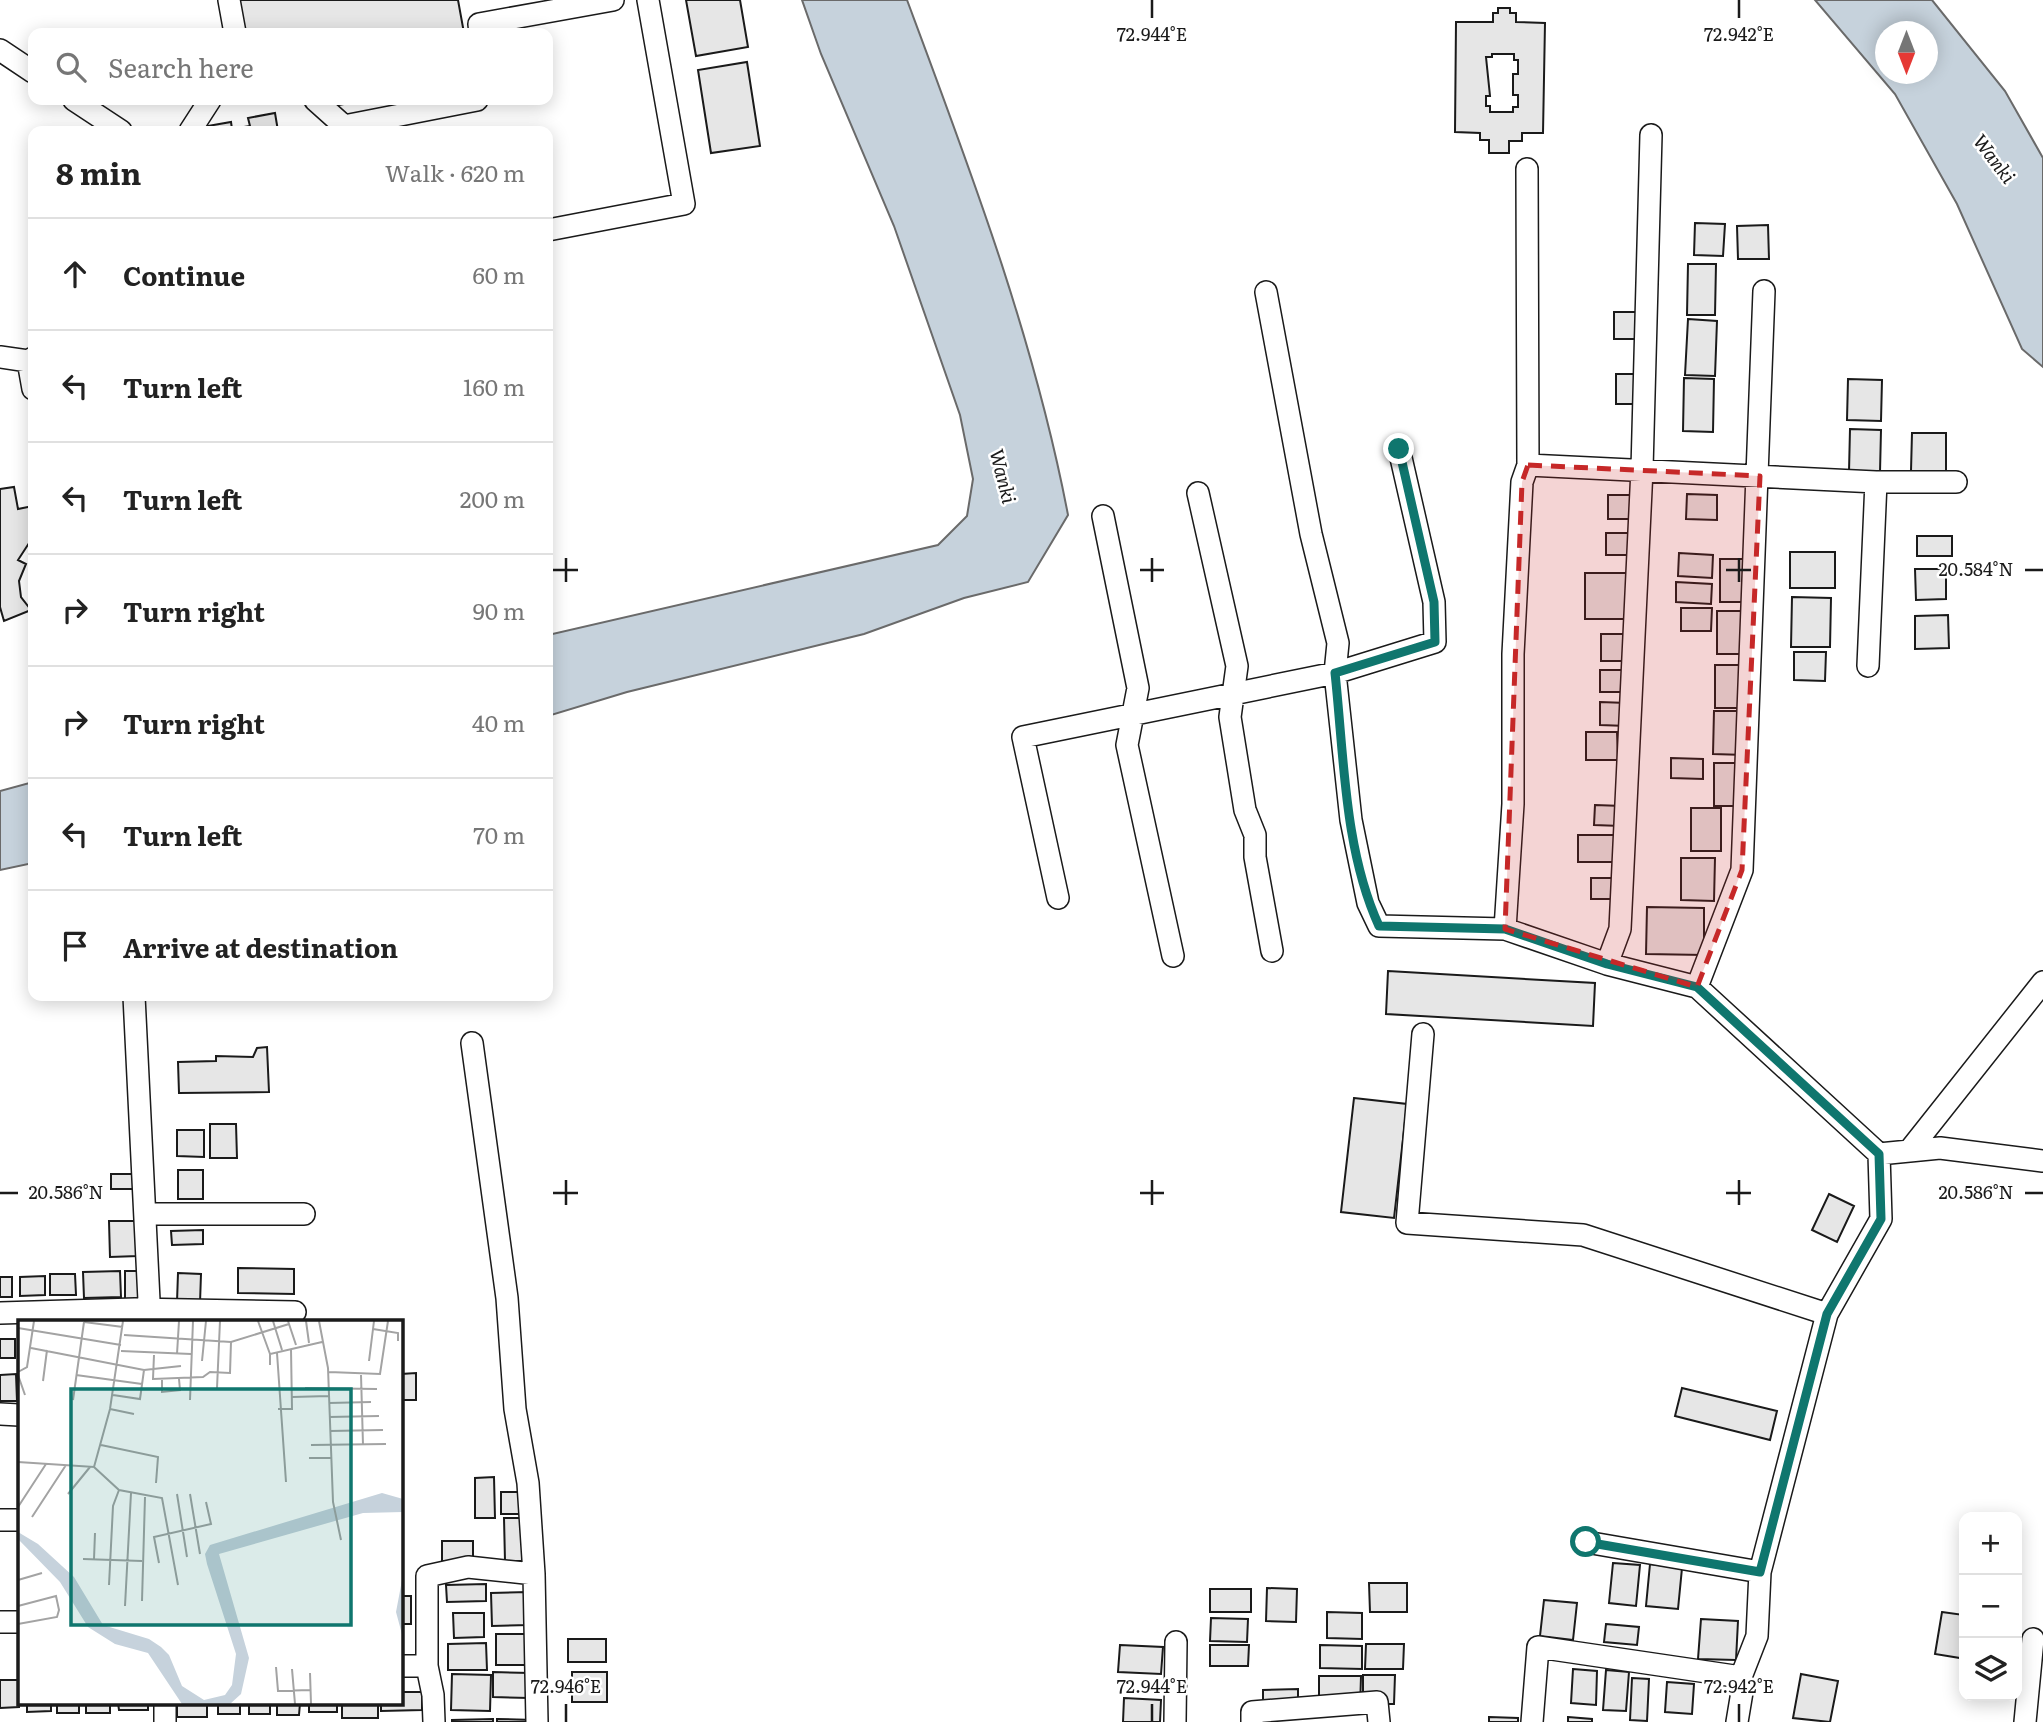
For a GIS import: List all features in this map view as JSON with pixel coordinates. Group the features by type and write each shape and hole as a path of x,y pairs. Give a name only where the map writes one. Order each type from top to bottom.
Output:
{"street":[{"path":"229,0 234,28"},
{"path":"479,28 479,24 613,0"},
{"path":"553,229 684,204 648,0"},
{"path":"0,50 28,69"},
{"path":"82,105 113,126"},
{"path":"193,126 207,105"},
{"path":"320,105 342,126"},
{"path":"359,126 454,105"},
{"path":"1607,964 1620,929 1642,469 1651,135"},
{"path":"1505,929 1513,804 1513,654 1522,482 1528,465 1527,169"},
{"path":"1697,987 1742,870 1760,476 1765,291"},
{"path":"1266,292 1311,534 1338,643 1335,673 1351,820 1368,902 1379,926 1505,929 1607,964 1697,987 1879,1154 1881,1219 1827,1314 1760,1572 1756,1636 1741,1677 1742,1692 1737,1722"},
{"path":"0,357 28,359"},
{"path":"1058,898 1023,737 1335,673 1435,642 1434,602 1399,449"},
{"path":"1528,465 1876,482 1956,482"},
{"path":"1868,666 1876,482"},
{"path":"1198,493 1237,666 1230,717 1245,810 1255,835 1255,857 1272,951"},
{"path":"1104,516 1138,688 1127,745 1173,956"},
{"path":"1909,1151 2043,982"},
{"path":"134,1001 150,1316"},
{"path":"1423,1034 1407,1223 1583,1235 1827,1314"},
{"path":"472,1043 507,1298 515,1409 528,1483 534,1574 537,1722"},
{"path":"1879,1154 1940,1148 2043,1161"},
{"path":"145,1214 304,1214"},
{"path":"0,1313 150,1316 295,1312"},
{"path":"0,1415 18,1415"},
{"path":"0,1520 18,1520"},
{"path":"1586,1542 1760,1572"},
{"path":"434,1722 433,1695 427,1666 427,1576 468,1567 534,1574"},
{"path":"0,1622 18,1622"},
{"path":"2025,1722 2033,1639"},
{"path":"1175,1722 1176,1642"},
{"path":"1532,1722 1538,1647 1741,1677"},
{"path":"402,1666 427,1666"},
{"path":"1252,1722 1252,1712 1377,1702 1378,1722"},
{"path":"164,1704 165,1722"}],"highlighted area":[{"path":"1528,465 1760,476 1742,870 1697,987 1505,929 1522,482"}],"water":[{"name":"Wanki","path":"802,0 907,0 977,190 1019,318 1054,449 1068,515 1028,582 964,598 864,634 627,692 553,714 553,634 938,545 967,516 973,479 960,415 894,226 821,54"},
{"name":"Wanki","path":"1815,0 1932,0 2005,91 2043,158 2043,367 2022,349 1957,204 1895,94 1886,84 1938,84 1938,21 1875,21 1875,70"},
{"path":"28,783 28,864 0,870 0,791"}],"building":[{"path":"239,0 458,0 463,28 244,28"},
{"path":"686,0 740,0 748,47 696,56"},
{"path":"1498,8 1510,8 1510,13 1516,13 1516,22 1545,23 1543,133 1522,133 1522,141 1509,141 1509,153 1489,153 1489,140 1480,140 1480,133 1455,132 1456,22 1493,22 1493,13 1498,13","holes":["1492,54 1514,54 1514,60 1518,60 1518,74 1513,74 1513,95 1518,95 1518,107 1513,107 1513,112 1490,112 1490,106 1486,106 1486,96 1490,96 1486,57 1492,57"]},
{"path":"747,62 760,146 711,153 698,70"},
{"path":"275,113 277,126 250,126 248,118"},
{"path":"231,122 232,126 208,126"},
{"path":"1695,223 1725,224 1723,256 1694,255"},
{"path":"1768,225 1769,259 1738,259 1737,226"},
{"path":"1688,264 1716,264 1715,315 1687,315"},
{"path":"1614,312 1642,312 1641,339 1614,339"},
{"path":"1688,319 1717,321 1715,376 1685,375"},
{"path":"1616,374 1639,374 1639,404 1616,404"},
{"path":"1684,378 1714,379 1713,432 1683,431"},
{"path":"1848,379 1882,380 1881,421 1847,420"},
{"path":"1850,429 1881,430 1880,472 1849,472"},
{"path":"1912,433 1946,433 1946,471 1911,471"},
{"path":"14,487 18,509 28,507 28,545 18,560 26,564 19,581 21,597 28,606 28,611 4,621 0,607 0,489"},
{"path":"1687,494 1717,495 1717,520 1686,519"},
{"path":"1608,495 1636,495 1636,519 1608,519"},
{"path":"1606,533 1633,533 1633,555 1606,555"},
{"path":"1917,536 1952,536 1952,556 1917,556"},
{"path":"1790,552 1835,552 1835,588 1790,588"},
{"path":"1679,553 1713,555 1712,578 1678,576"},
{"path":"1720,559 1749,559 1749,602 1720,602"},
{"path":"1915,569 1946,569 1946,599 1916,600"},
{"path":"1585,573 1628,573 1627,619 1585,619"},
{"path":"1676,582 1712,584 1711,604 1676,602"},
{"path":"1792,597 1831,598 1830,647 1791,647"},
{"path":"1681,608 1712,608 1711,631 1681,631"},
{"path":"1717,611 1749,611 1749,654 1717,654"},
{"path":"1948,615 1949,648 1915,649 1915,616"},
{"path":"1601,634 1630,634 1630,661 1601,661"},
{"path":"1794,652 1826,652 1825,681 1794,680"},
{"path":"1715,665 1746,665 1746,708 1715,708"},
{"path":"1600,670 1628,670 1628,692 1600,692"},
{"path":"1600,702 1627,703 1627,726 1600,725"},
{"path":"1714,711 1745,711 1745,755 1713,754"},
{"path":"1586,732 1617,732 1618,760 1586,760"},
{"path":"1671,758 1703,759 1703,779 1671,778"},
{"path":"1714,763 1744,763 1744,806 1714,806"},
{"path":"1595,805 1622,806 1621,826 1594,825"},
{"path":"1691,808 1721,808 1721,851 1691,851"},
{"path":"1578,835 1615,835 1615,862 1578,862"},
{"path":"1681,858 1715,858 1714,901 1681,900"},
{"path":"1591,878 1618,878 1619,899 1591,899"},
{"path":"1647,907 1704,908 1704,955 1646,954"},
{"path":"1388,971 1595,983 1593,1026 1386,1014"},
{"path":"267,1047 269,1092 179,1093 178,1062 216,1061 216,1056 253,1057 257,1048"},
{"path":"1354,1098 1407,1104 1394,1218 1341,1212"},
{"path":"210,1124 236,1124 237,1158 210,1158"},
{"path":"177,1130 204,1130 204,1157 177,1156"},
{"path":"178,1170 203,1170 203,1199 178,1199"},
{"path":"111,1174 137,1174 137,1189 111,1189"},
{"path":"1829,1194 1854,1206 1837,1242 1812,1230"},
{"path":"109,1221 138,1221 138,1256 110,1257"},
{"path":"203,1230 203,1244 172,1245 171,1231"},
{"path":"238,1268 294,1269 294,1294 238,1293"},
{"path":"120,1271 121,1297 84,1298 83,1272"},
{"path":"125,1271 142,1271 142,1300 125,1300"},
{"path":"178,1273 201,1274 200,1303 177,1302"},
{"path":"50,1274 75,1274 76,1295 50,1295"},
{"path":"45,1276 45,1295 20,1296 20,1277"},
{"path":"0,1277 12,1277 12,1297 0,1297"},
{"path":"0,1339 15,1339 15,1358 0,1358"},
{"path":"416,1373 416,1400 402,1400 402,1374"},
{"path":"16,1374 17,1401 0,1401 0,1375"},
{"path":"1682,1388 1777,1411 1770,1440 1675,1416"},
{"path":"494,1477 495,1518 475,1518 475,1478"},
{"path":"501,1492 525,1492 525,1514 501,1514"},
{"path":"504,1518 524,1518 525,1561 505,1561"},
{"path":"442,1541 473,1541 473,1561 442,1561"},
{"path":"1613,1563 1640,1565 1636,1606 1609,1603"},
{"path":"1650,1564 1682,1568 1678,1609 1646,1606"},
{"path":"1369,1583 1407,1583 1407,1612 1370,1612"},
{"path":"486,1584 486,1601 447,1602 446,1585"},
{"path":"1267,1588 1297,1589 1296,1622 1266,1621"},
{"path":"1210,1589 1251,1589 1251,1612 1210,1612"},
{"path":"528,1592 529,1625 492,1626 491,1593"},
{"path":"402,1596 411,1596 411,1624 402,1624"},
{"path":"1544,1600 1577,1603 1573,1640 1540,1636"},
{"path":"1327,1612 1362,1613 1362,1639 1327,1638"},
{"path":"1942,1612 1959,1614 1959,1658 1935,1654"},
{"path":"453,1613 484,1613 484,1637 454,1638"},
{"path":"1211,1618 1248,1619 1247,1642 1210,1641"},
{"path":"1701,1619 1738,1621 1736,1660 1698,1659"},
{"path":"1606,1624 1639,1627 1637,1645 1604,1642"},
{"path":"496,1634 528,1634 528,1665 496,1665"},
{"path":"568,1639 606,1639 606,1662 568,1662"},
{"path":"486,1643 487,1670 448,1670 448,1644"},
{"path":"1366,1644 1404,1644 1403,1669 1365,1669"},
{"path":"1120,1645 1163,1647 1161,1674 1118,1672"},
{"path":"1210,1645 1249,1645 1248,1666 1210,1666"},
{"path":"1320,1645 1362,1646 1362,1669 1320,1668"},
{"path":"1573,1669 1597,1671 1596,1705 1571,1703"},
{"path":"1606,1670 1629,1672 1626,1711 1603,1710"},
{"path":"493,1672 530,1673 529,1698 493,1697"},
{"path":"572,1672 607,1672 607,1702 572,1702"},
{"path":"452,1674 491,1675 490,1711 451,1710"},
{"path":"1801,1674 1838,1681 1830,1722 1793,1718"},
{"path":"1363,1675 1395,1675 1394,1704 1363,1704"},
{"path":"1319,1676 1361,1676 1360,1709 1319,1708"},
{"path":"1632,1678 1649,1679 1647,1721 1630,1720"},
{"path":"0,1680 18,1680 19,1707 0,1708"},
{"path":"1667,1682 1694,1684 1692,1714 1665,1712"},
{"path":"1298,1689 1298,1706 1263,1707 1263,1690"},
{"path":"402,1692 422,1692 422,1710 381,1711 381,1704 402,1704"},
{"path":"1124,1698 1161,1700 1160,1722 1123,1722"},
{"path":"27,1704 51,1704 51,1711 27,1712"},
{"path":"57,1704 79,1704 79,1713 57,1713"},
{"path":"86,1704 110,1704 110,1713 86,1713"},
{"path":"118,1704 148,1704 148,1710 119,1710"},
{"path":"177,1704 207,1704 207,1717 177,1717"},
{"path":"218,1704 240,1704 240,1714 218,1714"},
{"path":"249,1704 270,1704 270,1714 249,1714"},
{"path":"277,1704 300,1704 299,1715 277,1715"},
{"path":"309,1704 337,1704 337,1712 309,1712"},
{"path":"342,1704 378,1704 378,1718 342,1718"},
{"path":"1489,1717 1518,1718 1518,1722 1489,1722"},
{"path":"1568,1717 1592,1719 1592,1722 1568,1722"},
{"path":"493,1719 493,1722 452,1722 452,1720"},
{"path":"497,1719 534,1720 534,1722 497,1722"}],"route":[{"path":"1399,449 1434,602 1435,642 1335,673 1351,820 1368,902 1379,926 1505,929 1607,964 1697,987 1879,1154 1881,1219 1827,1314 1760,1572 1586,1542"}]}
